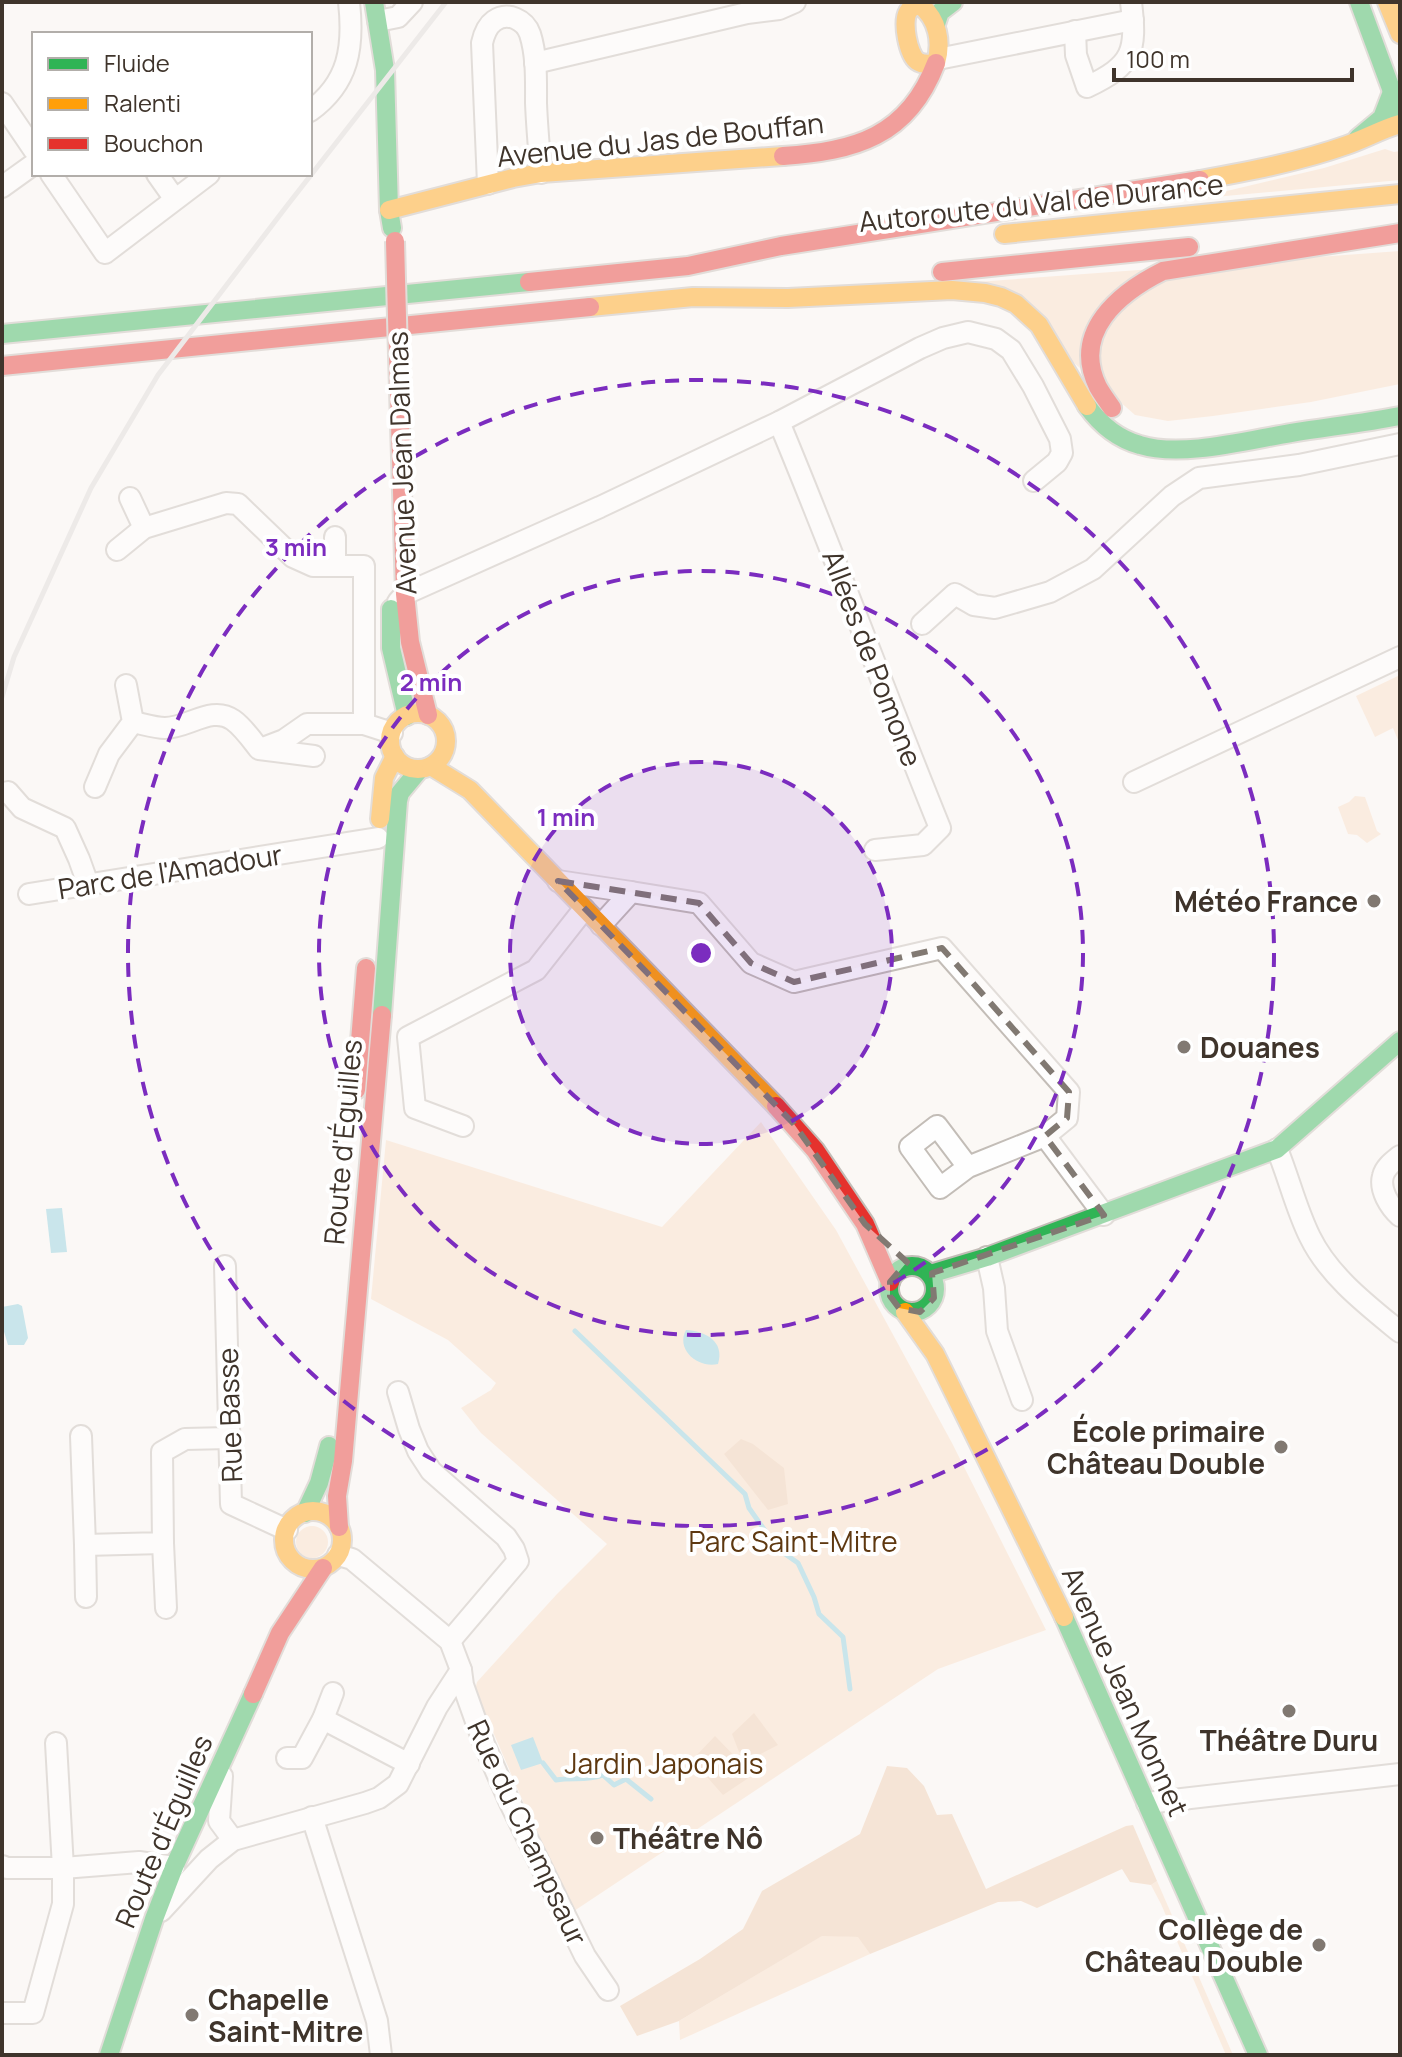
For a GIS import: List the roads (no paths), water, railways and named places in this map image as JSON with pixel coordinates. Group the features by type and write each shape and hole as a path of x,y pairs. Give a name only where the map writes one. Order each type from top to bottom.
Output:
{"main road":[{"path":"936,24 940,12 953,2"},
{"path":"1359,2 1400,113"},
{"path":"1387,2 1400,34"},
{"path":"888,129 907,90 911,55 905,26 908,12 918,4 930,13 936,24"},
{"name":"Avenue Jean Dalmas","path":"376,12 386,83 393,356 405,594 410,642 428,715"},
{"name":"Avenue du Jas de Bouffan","path":"389,210 541,173 806,154 848,147 888,129 928,87 939,52 936,24"},
{"path":"911,55 922,64 937,61"},
{"path":"1351,144 1382,118 1392,92"},
{"path":"2,334 688,266 781,246 1172,185 1280,165 1351,144 1400,124"},
{"name":"Autoroute du Val de Durance","path":"990,235 1400,194"},
{"path":"2,366 1400,226"},
{"path":"1211,429 1171,433 1136,426 1104,399 1092,370 1091,346 1109,307 1130,288 1163,271 1400,233"},
{"name":"Autoroute du Val de Durance","path":"688,266 927,241"},
{"path":"693,297 799,297 958,290 990,293 1017,305 1043,329 1078,392 1100,421 1129,441 1158,449 1215,444 1400,416"},
{"name":"Avenue Jean Dalmas","path":"393,356 391,648 407,716"},
{"path":"1256,421 1400,398"},
{"path":"470,790 425,768 410,768 401,763 390,741 400,720 417,713 428,715 438,722 445,733 446,745 470,790 794,1124 865,1224 890,1282 890,1296 905,1312 920,1312 932,1288 978,1260 1277,1149 1400,1041"},
{"path":"425,768 438,761 446,745"},
{"path":"375,870 384,778 395,756"},
{"name":"Route d'Éguilles","path":"339,1527 337,1496 381,1026 398,801 400,793 425,768"},
{"name":"Route d'Éguilles","path":"355,1102 368,947"},
{"path":"865,1224 911,1266"},
{"name":"Route d'Éguilles","path":"305,1513 319,1483 329,1447 344,1243"},
{"path":"890,1282 898,1270 911,1266 925,1269 932,1288"},
{"name":"Avenue Jean Monnet","path":"932,1288 935,1354"},
{"name":"Avenue Jean Monnet","path":"905,1312 935,1354 1063,1615 1258,2055"},
{"path":"305,1513 324,1514 339,1527 342,1542 330,1561 313,1569 296,1563 285,1548 287,1530 297,1517 305,1513"},
{"name":"Route d'Éguilles","path":"280,1633 289,1584 289,1556"},
{"name":"Route d'Éguilles","path":"109,2055 174,1867 280,1633 330,1561"}],"street":[{"path":"312,109 335,89 342,75 350,40 349,2"},
{"path":"376,12 398,17 412,2"},
{"path":"535,63 747,13 779,9 795,2"},
{"path":"937,61 1075,31 1132,11 1134,36 1126,60 1110,76 1087,87 1076,55 1075,31"},
{"path":"488,184 482,43 498,12 524,24 530,35 535,63 541,173"},
{"path":"3,107 32,147"},
{"path":"2,187 32,165"},
{"path":"52,176 105,253 206,176"},
{"path":"158,176 174,198"},
{"path":"391,613 405,594 600,507 779,422 920,348 968,332 996,339 1011,350 1060,439 1062,453 1057,462 1034,481"},
{"name":"Allées de Pomone","path":"779,422 940,828 923,845 875,850"},
{"path":"922,624 955,594 974,605 995,608 1050,592 1093,569 1172,496 1199,478 1299,465 1400,444"},
{"path":"130,498 144,528"},
{"path":"117,550 144,528 226,503 238,504 293,557 313,566 364,566 364,724"},
{"path":"335,537 335,565"},
{"path":"1134,782 1400,657"},
{"path":"95,787 109,754 133,722 126,685"},
{"path":"133,722 162,728 177,727 214,714 234,721 259,749 314,756"},
{"path":"259,749 284,740 307,724 364,724 392,733"},
{"path":"8,792 22,808 65,828 88,884"},
{"name":"Parc de l'Amadour","path":"29,894 378,838"},
{"path":"558,881 699,903 751,963 794,982 942,948 1069,1092 1067,1118 1045,1136 968,1167"},
{"path":"601,925 631,892"},
{"path":"463,1126 415,1108 408,1037 536,970 584,909"},
{"path":"1045,1136 1104,1215"},
{"path":"1277,1149 1303,1221 1320,1255 1362,1300 1400,1332"},
{"path":"1400,1156 1382,1177 1388,1202 1400,1216"},
{"path":"978,1260 994,1288 997,1331 1022,1400"},
{"name":"Rue Basse","path":"225,1266 231,1504 287,1530"},
{"path":"330,1561 352,1559 450,1641 518,1561 506,1537 431,1471 414,1440 398,1392"},
{"path":"81,1436 86,1597"},
{"path":"166,1608 162,1452 185,1439 229,1438"},
{"path":"85,1545 163,1543"},
{"name":"Rue du Champsaur","path":"450,1641 484,1744 510,1803 585,1956 608,1990"},
{"path":"154,1919 209,1859 233,1840 365,1803 379,1798 398,1784 437,1707 461,1670"},
{"path":"287,1758 302,1758 333,1693"},
{"path":"323,1719 409,1764"},
{"path":"2,2013 33,2013 63,1904 56,1743"},
{"path":"223,1760 219,1821 233,1840"},
{"path":"1147,1803 1400,1774"},
{"path":"312,1817 377,2021 381,2055"},
{"path":"2,1866 63,1868 139,1862 174,1867"}],"water":[{"path":"62,1208 67,1252 51,1253 46,1209"},
{"path":"22,1306 28,1338 24,1345 8,1345 2,1325 2,1307"},
{"path":"686,1330 700,1332 716,1343 719,1349 718,1364 703,1364 686,1351 683,1337"},
{"path":"533,1737 543,1763 521,1770 511,1745"}],"waterway":[{"path":"575,1331 745,1494 749,1508 778,1549 798,1563 819,1614 843,1637 850,1689"},
{"path":"543,1763 556,1780 603,1775 614,1785 626,1779 651,1799"}],"railway":[{"path":"312,174 446,2"},
{"path":"2,697 14,657 91,488 158,375 310,176"}],"place":[{"name":"Météo France","path":"1374,901"},
{"name":"Douanes","path":"1184,1047"},
{"name":"École primaire Château Double","path":"1281,1447"},
{"name":"Théâtre Duru","path":"1289,1711"},
{"name":"Théâtre Nô","path":"597,1838"},
{"name":"Collège de Château Double","path":"1319,1945"},
{"name":"Chapelle Saint-Mitre","path":"192,2015"}],"park label":[{"name":"Parc Saint-Mitre","path":"793,1541"},
{"name":"Jardin Japonais","path":"664,1763"}]}
